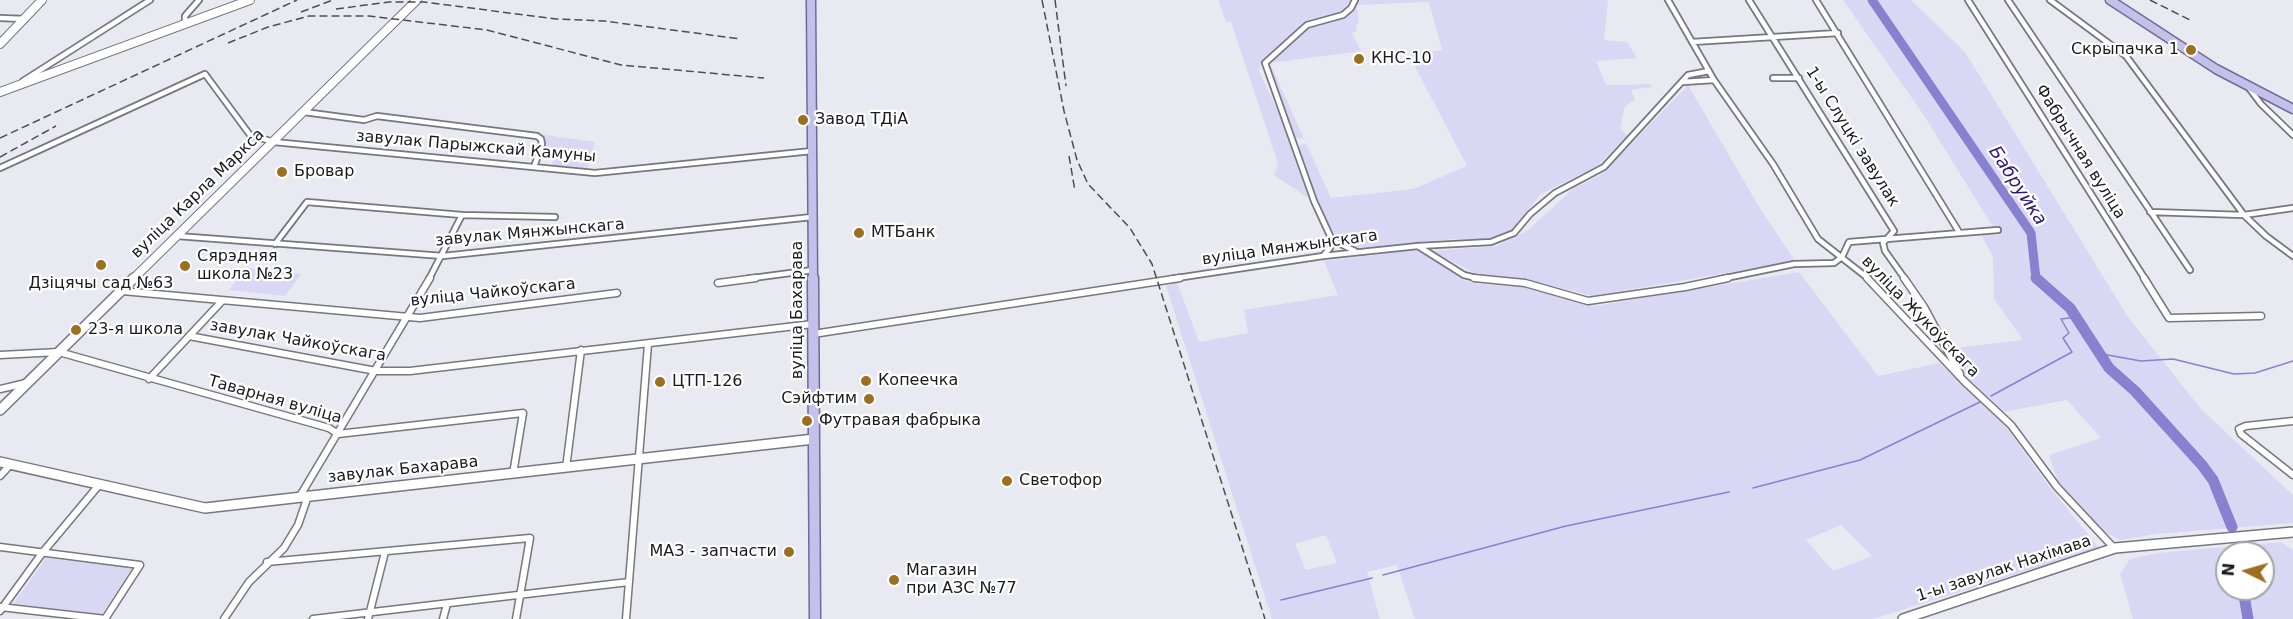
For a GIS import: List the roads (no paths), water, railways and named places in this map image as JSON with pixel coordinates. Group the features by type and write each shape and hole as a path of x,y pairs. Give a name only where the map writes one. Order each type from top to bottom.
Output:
{"main road":[{"name":"вуліца Бахарава","path":"811,0 815,619"},
{"path":"2110,0 2216,69 2293,109"}],"street":[{"path":"1,44 42,0"},
{"path":"0,92 40,73 150,0"},
{"path":"185,24 185,16 199,0"},
{"path":"40,73 250,0"},
{"name":"вуліца Карла Маркса","path":"0,410 417,0"},
{"path":"1355,0 1351,8 1343,15 1307,25 1265,63 1314,201 1332,240 1356,252"},
{"name":"вуліца Жукоўскага","path":"1668,0 1708,71 1773,164 1818,239 1871,281 1964,381 2011,425 2057,487 2115,548"},
{"name":"1-ы Слуцкі завулак","path":"1749,0 1894,231 1883,243 1885,250 1924,307 1964,381"},
{"path":"1816,0 1959,232"},
{"name":"Фабрычная вуліца","path":"1968,0 2169,318"},
{"path":"2008,0 2190,270"},
{"path":"2050,0 2126,56 2244,214 2266,236 2293,256"},
{"path":"0,18 25,19"},
{"path":"1692,42 1838,33"},
{"name":"вуліца Мянжынскага","path":"813,334 1323,256 1418,246 1491,242 1514,233 1530,214 1555,193 1604,167 1688,75 1708,71"},
{"name":"завулак Парыжскай Камуны","path":"0,168 205,74 250,135 274,142 595,173 812,151"},
{"path":"1773,78 1799,78"},
{"path":"1683,82 1714,80"},
{"path":"2249,87 2248,90 2293,135"},
{"path":"304,112 364,120 377,116 537,136 541,139 542,144 534,167"},
{"path":"275,244 307,202 462,216 555,217"},
{"path":"2150,212 2244,214 2293,208"},
{"path":"224,619 249,582 267,562 284,548 298,525 304,495 443,256 462,216"},
{"name":"завулак Мянжынскага","path":"177,236 443,256 812,217"},
{"path":"1418,246 1464,275 1482,280 1525,283 1588,301 1685,287 1794,264 1834,263 1842,257 1849,242 1998,230"},
{"path":"1323,256 1330,248 1332,240"},
{"path":"718,283 813,270"},
{"name":"вуліца Чайкоўскага","path":"120,291 420,318 617,293"},
{"path":"149,379 222,301"},
{"path":"2169,318 2261,316"},
{"name":"завулак Чайкоўскага","path":"189,336 376,371 410,371 813,324"},
{"path":"626,619 648,344"},
{"path":"566,468 581,350"},
{"name":"Таварная вуліца","path":"0,355 59,352 329,428 338,434 523,413 513,474"},
{"path":"0,389 28,383"},
{"path":"2293,421 2246,426 2239,429 2241,434 2293,475"},
{"name":"завулак Бахарава","path":"0,462 205,508 814,439"},
{"path":"0,476 11,464"},
{"path":"0,547 43,552 140,565 105,619 1,608 43,552 99,485"},
{"name":"1-ы завулак Нахімава","path":"1903,619 2115,548 2293,532"},
{"path":"267,562 530,538 516,619"},
{"path":"369,616 385,552"},
{"path":"313,619 369,616 629,582"},
{"path":"443,619 447,604"}],"waterway":[{"name":"Бабруйка","path":"1872,0 2031,233 2036,279"},
{"name":"Бабруйка","path":"2036,278 2070,308 2109,368 2135,391 2202,465 2213,480 2232,527"},
{"path":"1991,396 2072,352 2063,338 2069,333 2061,319 2076,317"},
{"path":"2102,354 2141,361 2173,359 2234,374 2255,373 2293,361"},
{"path":"1753,488 1860,460 1980,402"},
{"path":"1383,575 1566,526 1729,492"},
{"path":"1281,600 1372,578"},
{"name":"Бабруйка","path":"2245,601 2248,619"}],"railway":[{"path":"0,138 297,0"},
{"path":"301,12 333,0"},
{"path":"1042,0 1064,111 1077,160 1088,184 1130,228 1152,264 1265,619"},
{"path":"1055,0 1066,86"},
{"path":"2150,0 2192,21"},
{"path":"336,9 389,2 424,2 556,19 604,21 741,39"},
{"path":"228,43 268,27 309,16 369,16 487,30 621,65 764,78"},
{"path":"0,157 56,126"},
{"path":"1069,156 1075,191"}],"place":[{"name":"Скрыпачка 1","path":"2191,50"},
{"name":"КНС-10","path":"1359,59"},
{"name":"Завод ТДіА","path":"803,120"},
{"name":"Бровар","path":"282,172"},
{"name":"МТБанк","path":"859,233"},
{"name":"Дзіцячы сад №63","path":"101,265"},
{"name":"Сярэдняя школа №23","path":"185,266"},
{"name":"23-я школа","path":"76,330"},
{"name":"Копеечка","path":"866,381"},
{"name":"ЦТП-126","path":"660,382"},
{"name":"Сэйфтим","path":"869,399"},
{"name":"Футравая фабрыка","path":"807,421"},
{"name":"Светофор","path":"1007,481"},
{"name":"МАЗ - запчасти","path":"789,552"},
{"name":"Магазин при АЗС №77","path":"894,580"}]}
